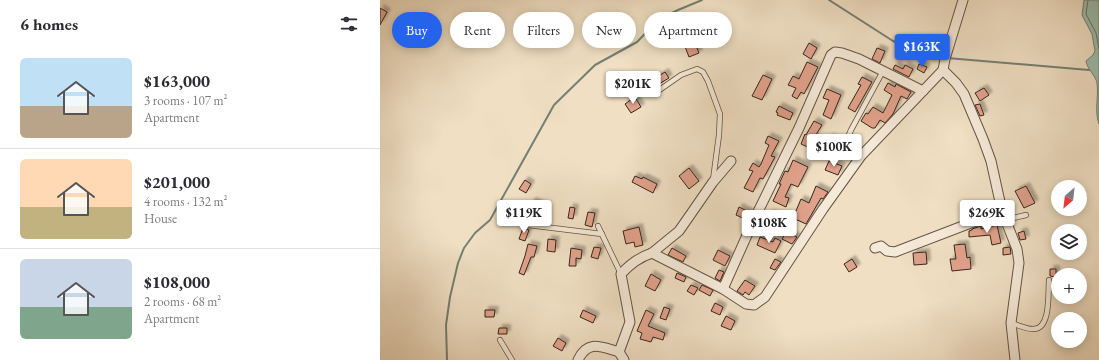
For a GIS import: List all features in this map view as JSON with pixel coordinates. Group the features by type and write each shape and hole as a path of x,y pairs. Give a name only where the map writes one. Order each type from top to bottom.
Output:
{"street":[{"path":"652,253 723,289 746,304 754,305 765,298 823,209 862,156 943,70 945,58 963,0"},
{"path":"723,289 752,224 799,128 831,55 835,52 842,53 859,59 923,91"},
{"path":"943,70 956,83 964,94 991,162 1004,215 1020,263 1011,323 1014,360"},
{"path":"619,352 630,322 621,274 628,266 652,253 679,231 713,182 731,161"},
{"path":"875,248 881,246 887,251 895,252 1004,215"},
{"path":"578,360 581,352 590,346 596,346 619,352 624,360"}],"lane":[{"path":"658,91 681,75 697,69 703,72 720,114 713,182"},
{"path":"862,156 845,144 883,71"},
{"path":"502,212 528,224 602,234"},
{"path":"1004,215 1026,215"},
{"path":"598,226 621,274"},
{"path":"1011,323 1032,329 1043,326 1046,319 1049,280"},
{"path":"500,340 512,360"}],"water":[{"path":"1084,0 1099,0 1099,124 1097,114 1097,83 1086,61 1095,51 1092,34 1082,15"}],"building":[{"path":"380,8 387,12 380,25"},
{"path":"809,43 817,48 811,59 803,54"},
{"path":"686,48 697,48 699,53 689,57"},
{"path":"877,48 885,51 880,63 872,59"},
{"path":"807,62 818,67 804,94 801,92 797,99 792,96 796,88 788,85 793,76 799,79"},
{"path":"919,64 927,67 924,73 917,69"},
{"path":"895,65 903,69 905,65 913,69 909,77 893,69"},
{"path":"665,72 669,78 654,87 651,81"},
{"path":"763,75 772,79 762,100 752,96"},
{"path":"862,77 872,82 855,112 848,108 861,85 858,84"},
{"path":"888,83 895,87 896,84 911,92 907,99 901,96 893,114 885,123 880,120 875,128 872,128 861,121 866,113 868,114 873,107 883,113 892,95 884,90"},
{"path":"984,88 989,95 980,101 975,93"},
{"path":"827,89 841,95 831,119 823,115 829,100 823,98"},
{"path":"635,97 641,107 631,113 625,104"},
{"path":"980,104 984,115 980,116 975,105"},
{"path":"779,106 793,113 790,120 777,115 778,113 776,112"},
{"path":"814,121 822,125 814,138 827,144 830,137 837,141 828,156 801,144 805,134 806,135"},
{"path":"768,136 779,141 771,156 775,157 763,179 760,178 753,192 744,188 753,171 749,170 753,163 759,167 761,164 769,145 765,143"},
{"path":"793,160 808,167 798,187 791,184 785,197 789,198 786,207 773,201 785,171 788,172"},
{"path":"829,161 842,166 838,175 825,170"},
{"path":"689,168 699,181 689,189 679,176"},
{"path":"635,176 642,179 643,177 657,184 653,193 632,182"},
{"path":"525,180 531,184 526,193 519,189"},
{"path":"816,186 828,192 823,199 821,198 806,224 793,218 801,199 809,203"},
{"path":"1026,186 1035,203 1024,208 1015,191"},
{"path":"532,201 540,204 535,214 527,211"},
{"path":"570,207 575,208 573,219 568,218"},
{"path":"739,207 751,213 747,220 736,215"},
{"path":"588,212 595,213 592,227 585,225"},
{"path":"770,213 781,217 778,225 767,221"},
{"path":"997,225 1001,243 992,245 990,235 969,237 969,231 972,229 981,226 981,229"},
{"path":"639,227 643,245 635,247 634,242 626,244 623,231"},
{"path":"523,228 529,230 525,241 519,239"},
{"path":"1024,231 1026,239 1020,240 1018,233"},
{"path":"786,232 797,237 792,244 782,239"},
{"path":"760,237 773,242 775,238 781,241 775,253 757,245"},
{"path":"548,239 556,240 555,252 547,251"},
{"path":"528,244 537,246 534,257 531,257 524,275 519,273"},
{"path":"965,244 967,258 970,257 971,269 952,271 950,259 956,259 954,245"},
{"path":"594,247 601,248 598,259 591,257"},
{"path":"1010,247 1011,254 1003,255 1003,248"},
{"path":"571,248 582,250 581,259 576,258 576,266 569,266"},
{"path":"672,248 686,256 683,262 668,255"},
{"path":"718,250 730,256 725,266 713,260"},
{"path":"926,252 927,264 914,265 913,253"},
{"path":"775,259 781,262 775,270 770,268"},
{"path":"852,259 857,267 849,272 844,264"},
{"path":"719,270 724,272 720,281 715,278"},
{"path":"677,273 686,277 684,282 675,278"},
{"path":"651,274 661,280 655,291 645,286"},
{"path":"745,280 755,286 749,295 745,292 743,295 737,291"},
{"path":"691,285 698,288 694,295 687,291"},
{"path":"702,285 713,290 710,296 699,290"},
{"path":"715,303 723,307 720,315 711,311"},
{"path":"664,307 670,309 666,320 660,318"},
{"path":"485,310 495,310 494,317 485,317"},
{"path":"583,310 596,316 593,323 580,317"},
{"path":"646,310 654,314 648,326 665,333 663,340 653,337 651,342 640,339 642,333 637,331"},
{"path":"726,316 735,321 731,330 721,326"},
{"path":"499,328 507,328 507,334 498,334"},
{"path":"558,338 566,343 562,351 553,346"}],"waterway":[{"path":"447,360 446,325 450,297 458,263 464,248 475,233 490,220 554,105 595,65 637,42 659,19 702,0"},
{"path":"829,0 893,41 943,58"},
{"path":"947,58 1089,70"}]}
